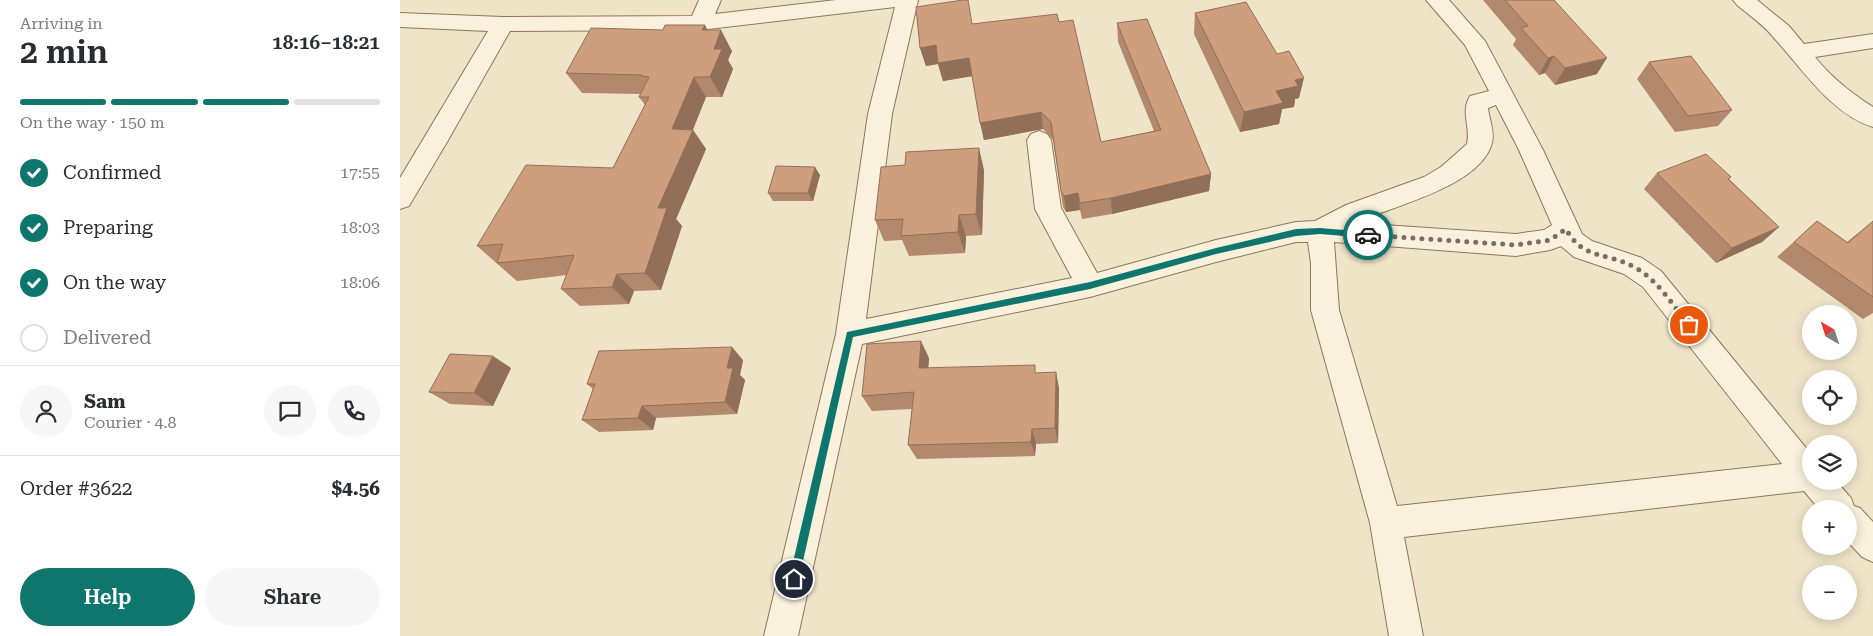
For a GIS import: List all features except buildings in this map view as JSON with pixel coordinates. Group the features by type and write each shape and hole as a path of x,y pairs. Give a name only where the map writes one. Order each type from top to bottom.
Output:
{"street":[{"path":"700,23 710,0"},
{"path":"400,20 503,24 700,23 896,0"},
{"path":"781,636 850,334 880,114 907,0"},
{"path":"1437,0 1474,41 1531,150 1572,241 1583,249 1633,266 1652,279 1802,465"},
{"path":"1744,0 1781,31 1818,76 1850,103 1873,118"},
{"path":"400,199 439,136 503,24"},
{"path":"1798,52 1873,41"},
{"path":"1320,231 1332,222 1371,206 1422,189 1456,170 1477,149 1482,136 1476,108 1478,102 1502,95"},
{"path":"1040,140 1048,209 1090,286"},
{"path":"850,334 1090,286 1225,249 1296,232 1320,231 1516,245 1550,240 1566,229"},
{"path":"1320,231 1324,263 1325,310 1386,523 1406,636"},
{"path":"1386,523 1802,477"},
{"path":"1824,490 1832,500"},
{"path":"1857,528 1873,546"}],"way so far":[{"path":"1368,235 1516,245 1550,240 1566,229 1572,241 1583,249 1633,266 1652,279 1689,325"}],"route":[{"path":"794,579 850,334 1090,286 1216,251 1296,232 1320,231 1368,235"}]}
